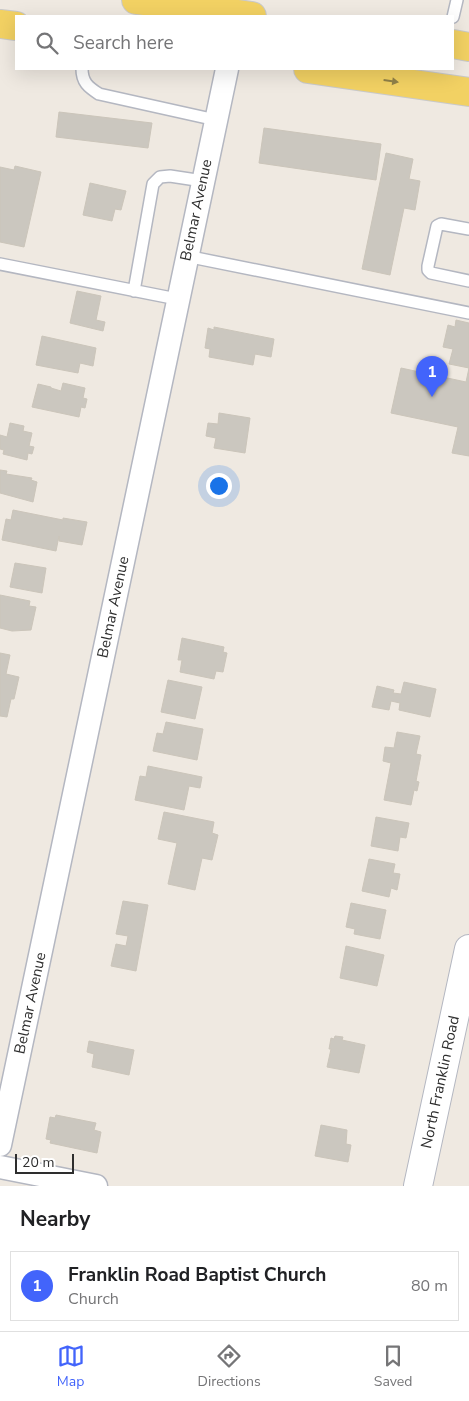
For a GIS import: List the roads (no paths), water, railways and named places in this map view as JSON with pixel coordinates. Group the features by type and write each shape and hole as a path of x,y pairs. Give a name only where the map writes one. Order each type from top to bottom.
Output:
{"main road":[{"path":"136,0 241,10"},
{"path":"0,24 15,26"},
{"path":"454,44 469,47"},
{"path":"315,70 469,92"},
{"name":"North Franklin Road","path":"418,1186 469,949"}],"street":[{"name":"Belmar Avenue","path":"0,1145 186,256 227,70"},
{"path":"0,1167 96,1186"}],"lane":[{"path":"453,15 457,0"},
{"path":"82,70 86,86 99,94 216,120"},
{"path":"134,290 153,184 160,177 170,176 203,181"},
{"path":"469,229 441,224 437,226 428,266 428,270 431,273 469,281"},
{"path":"186,256 469,313"},
{"path":"0,264 177,299"}],"place":[{"name":"Franklin Road Baptist Church","path":"432,397"}]}
